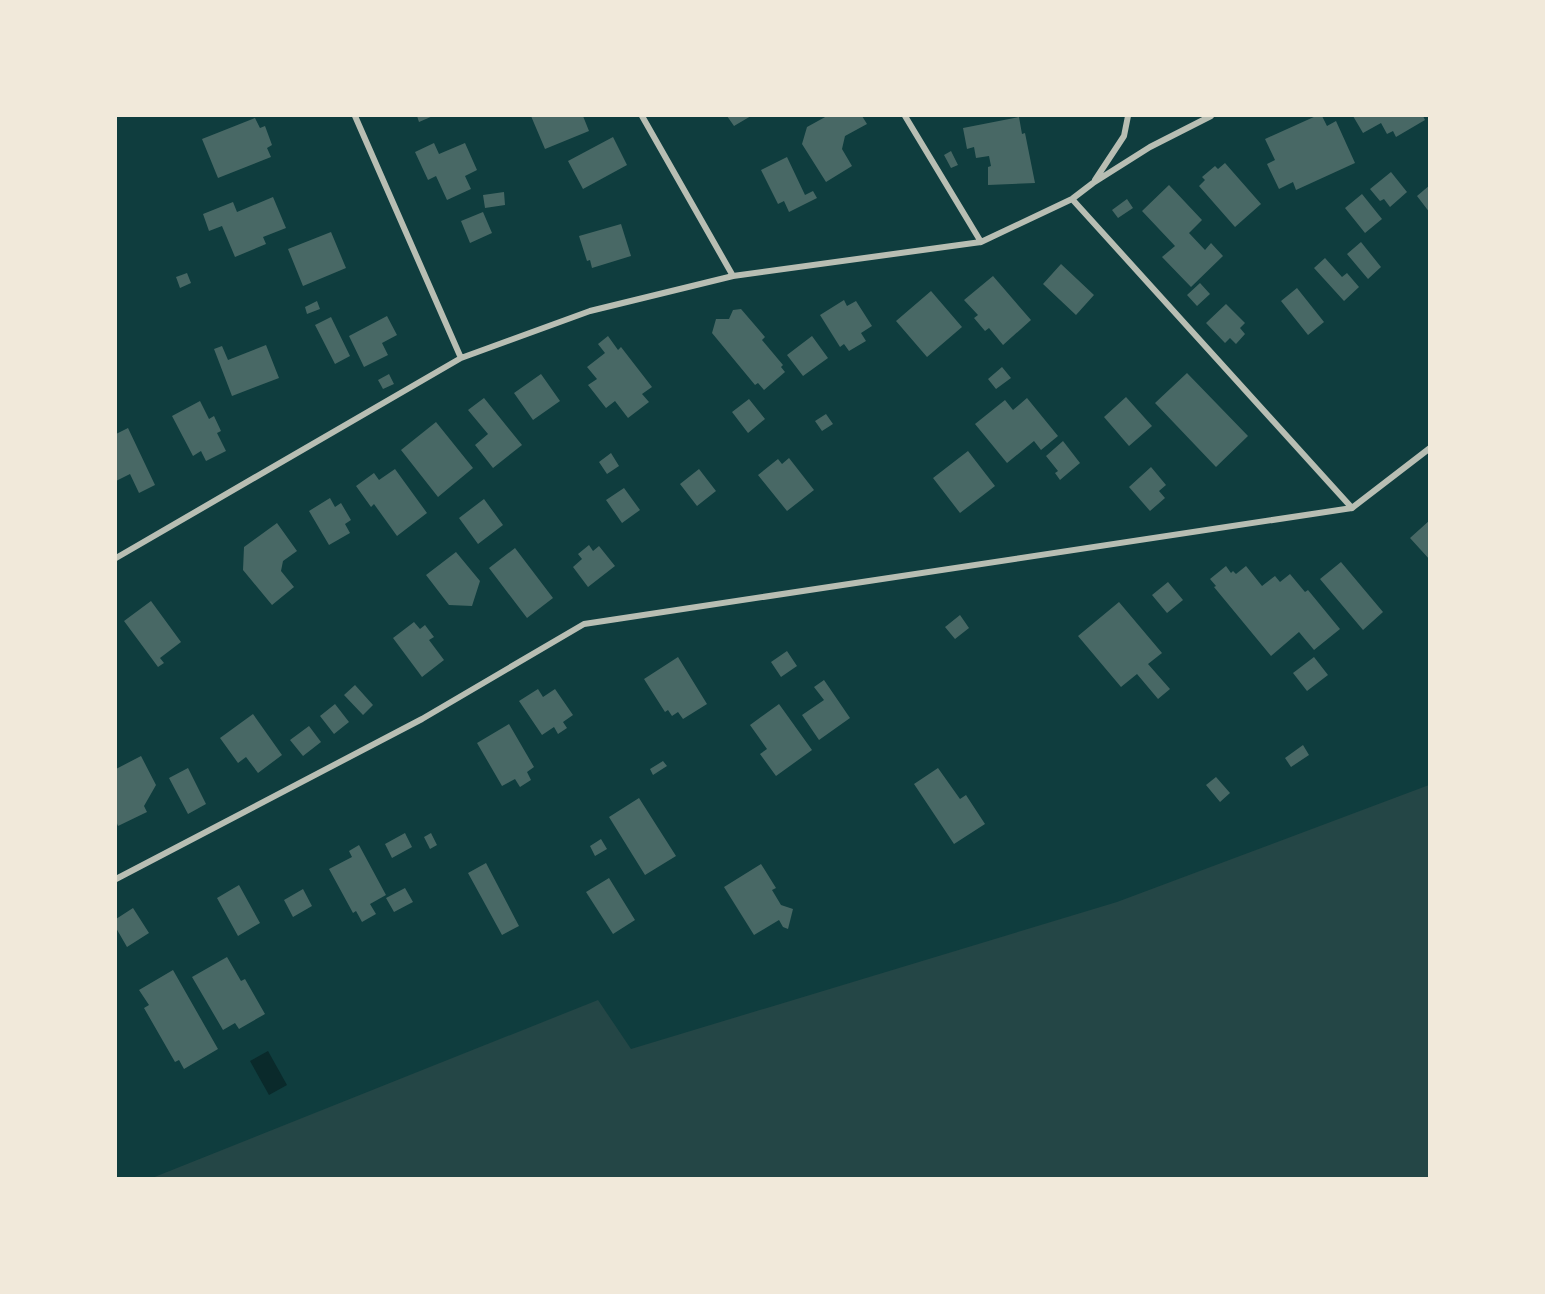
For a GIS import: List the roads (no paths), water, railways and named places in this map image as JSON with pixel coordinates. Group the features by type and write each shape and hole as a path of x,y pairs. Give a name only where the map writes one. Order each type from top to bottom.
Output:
{"street":[{"path":"355,116 461,358"},
{"path":"642,116 733,276"},
{"path":"905,116 981,242"},
{"path":"1093,183 1124,136 1128,116"},
{"path":"116,558 461,358 591,311 733,276 981,242 1072,199 1150,147 1211,116"},
{"path":"1072,199 1352,508"},
{"path":"116,879 422,719 584,624 1352,508 1430,448"}]}
